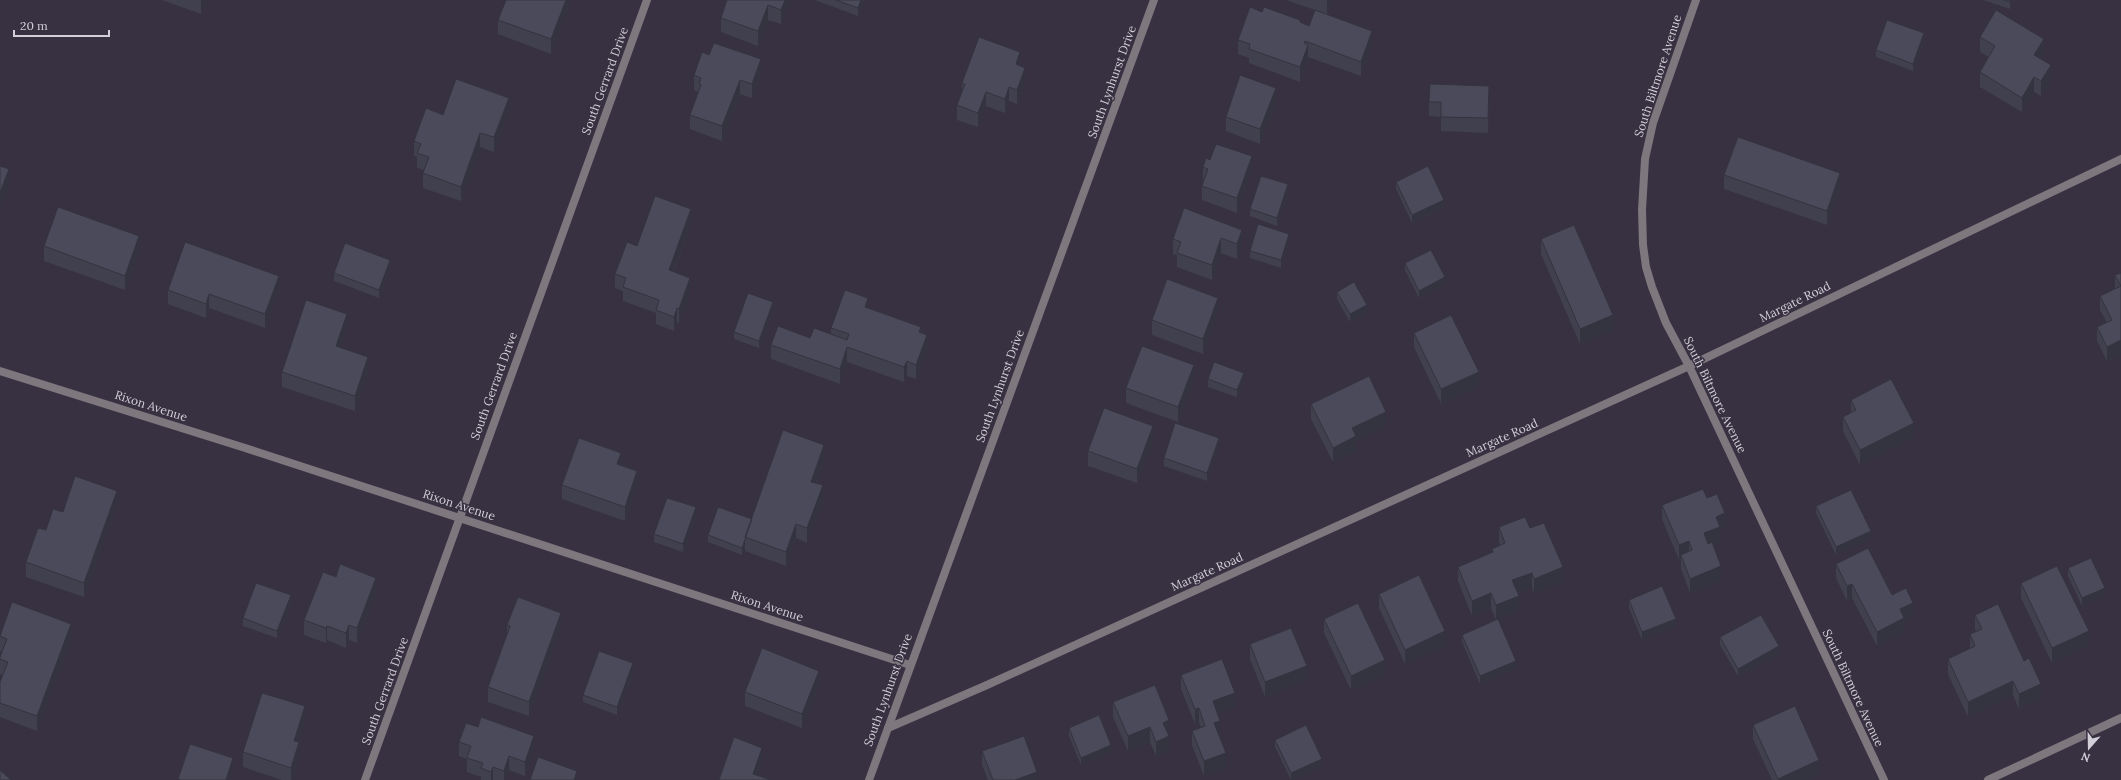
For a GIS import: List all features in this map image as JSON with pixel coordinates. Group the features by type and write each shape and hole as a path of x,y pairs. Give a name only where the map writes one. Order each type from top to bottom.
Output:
{"street":[{"name":"South Gerrard Drive","path":"365,780 647,0"},
{"name":"South Lynhurst Drive","path":"869,780 1154,0"},
{"name":"South Biltmore Avenue","path":"1696,0 1653,123 1645,159 1642,210 1643,245 1648,274 1666,323 1689,366 1884,780"},
{"name":"Margate Road","path":"888,728 987,685 1689,366 2121,159"},
{"name":"Rixon Avenue","path":"0,371 459,518 910,665"},
{"path":"1988,780 2121,718"}],"building":[{"path":"506,0 566,0 551,39 498,20"},
{"path":"727,0 785,0 781,10 768,5 758,31 721,18"},
{"path":"836,0 861,0 858,8"},
{"path":"1250,7 1262,12 1264,7 1300,20 1300,22 1309,26 1315,10 1372,31 1361,62 1305,41 1304,43 1308,45 1300,67 1249,49 1250,44 1238,40"},
{"path":"1996,10 2044,39 2034,55 2051,65 2041,81 2034,77 2022,98 1980,72 1995,46 1980,37"},
{"path":"1887,20 1924,33 1913,64 1876,50"},
{"path":"979,37 1020,52 1016,64 1025,68 1017,90 1009,87 1005,99 986,92 978,113 957,105 965,84 962,83"},
{"path":"714,43 761,59 752,84 740,80 722,126 690,115 701,85 699,84 701,78 694,75 702,52 709,55"},
{"path":"1240,75 1276,88 1260,129 1226,117"},
{"path":"456,79 509,98 494,137 480,133 461,187 423,173 429,157 417,153 421,144 414,141 426,108 443,115"},
{"path":"1430,84 1489,86 1488,118 1441,117 1441,102 1429,102"},
{"path":"1738,137 1840,173 1827,211 1724,175"},
{"path":"1216,144 1252,156 1237,198 1202,186 1208,169 1203,167 1206,158 1210,160"},
{"path":"0,166 9,169 0,193"},
{"path":"1428,166 1444,200 1412,215 1396,182"},
{"path":"1261,176 1288,184 1277,218 1250,209"},
{"path":"655,196 691,209 669,270 690,278 679,309 677,308 674,317 656,310 659,300 623,287 626,278 615,274 627,242 637,246"},
{"path":"58,207 139,236 125,276 44,246"},
{"path":"1184,208 1242,230 1237,244 1221,238 1212,265 1177,253 1181,242 1173,239"},
{"path":"1258,224 1289,234 1281,260 1250,251"},
{"path":"1574,225 1613,315 1580,329 1541,239"},
{"path":"185,242 279,276 265,314 209,294 206,304 168,290"},
{"path":"345,243 390,260 379,290 334,273"},
{"path":"1431,250 1445,277 1419,291 1405,263"},
{"path":"2121,273 2121,286 2115,275"},
{"path":"1167,279 1218,298 1203,339 1152,320"},
{"path":"1354,282 1367,305 1350,314 1337,292"},
{"path":"2121,286 2121,340 2107,347 2097,327 2112,320 2100,296"},
{"path":"845,290 868,298 865,307 921,327 919,332 927,335 916,365 907,361 904,367 847,347 840,369 771,345 778,326 810,338 814,328 847,340 849,334 831,328"},
{"path":"748,293 773,302 759,341 734,332"},
{"path":"306,300 347,314 336,346 368,357 355,396 282,372"},
{"path":"1451,315 1479,372 1441,389 1414,333"},
{"path":"1142,346 1194,365 1178,407 1126,388"},
{"path":"1214,362 1244,373 1237,390 1208,379"},
{"path":"1369,376 1386,412 1352,428 1356,436 1333,448 1311,404"},
{"path":"1891,379 1914,423 1860,450 1843,417 1856,410 1851,400"},
{"path":"1104,408 1153,426 1137,469 1088,451"},
{"path":"1175,423 1219,438 1207,473 1164,458"},
{"path":"783,430 824,445 811,482 823,485 807,528 796,524 786,552 745,537"},
{"path":"579,438 621,453 617,464 637,471 625,507 562,485"},
{"path":"75,476 117,491 84,583 26,562 38,528 46,530 53,509 63,512"},
{"path":"1703,489 1707,498 1717,494 1725,513 1716,517 1720,527 1704,533 1708,544 1712,542 1721,566 1690,579 1681,555 1692,550 1689,541 1679,545 1662,505"},
{"path":"1851,490 1871,531 1836,547 1816,506"},
{"path":"667,498 696,507 683,544 654,534"},
{"path":"718,507 752,519 742,548 708,535"},
{"path":"1525,517 1530,528 1544,523 1563,567 1534,579 1532,573 1512,580 1519,596 1496,605 1491,593 1472,601 1458,567 1493,552 1492,549 1505,543 1499,527"},
{"path":"1868,548 1892,595 1906,588 1913,603 1900,609 1904,618 1877,632 1852,584 1847,586 1836,564"},
{"path":"2091,558 2105,588 2082,598 2068,568"},
{"path":"340,564 376,578 357,628 349,625 346,633 304,620 323,572 336,577"},
{"path":"2057,566 2089,631 2052,648 2021,583"},
{"path":"1419,575 1445,631 1405,650 1379,594"},
{"path":"256,583 291,595 277,631 243,618"},
{"path":"1662,586 1676,619 1642,632 1629,600"},
{"path":"518,597 561,613 529,702 488,687 510,626 507,625"},
{"path":"12,602 71,624 37,716 0,703 0,682 8,662 0,659 7,639 0,636"},
{"path":"1358,603 1385,660 1351,676 1324,619"},
{"path":"1998,604 2024,661 2029,658 2041,684 2019,694 2013,681 1968,702 1948,659 1975,646 1970,634 1982,629 1975,615"},
{"path":"1761,615 1779,646 1738,669 1720,637"},
{"path":"1498,619 1516,661 1480,676 1462,635"},
{"path":"1291,628 1307,666 1265,682 1250,644"},
{"path":"762,648 819,671 802,714 745,692"},
{"path":"599,651 633,663 617,707 583,695"},
{"path":"1222,659 1235,693 1213,701 1220,721 1214,723 1226,753 1204,761 1192,731 1205,726 1199,708 1195,709 1181,675"},
{"path":"1155,685 1169,720 1163,723 1169,736 1156,742 1150,727 1128,736 1113,702"},
{"path":"262,693 305,706 294,741 299,742 291,768 243,752"},
{"path":"1795,706 1819,760 1778,779 1753,725"},
{"path":"1099,715 1111,745 1081,758 1069,728"},
{"path":"481,717 534,736 525,762 509,756 504,771 493,767 491,772 481,768 483,763 467,758 471,746 459,742 466,723 478,727"},
{"path":"1306,725 1322,759 1291,773 1275,740"},
{"path":"1024,736 1037,772 1015,780 993,780 982,751"},
{"path":"734,737 762,748 753,774 771,780 719,780"},
{"path":"190,744 233,758 226,780 178,779"},
{"path":"538,757 577,771 574,780 530,780"},
{"path":"0,770 11,780 0,780"}]}
